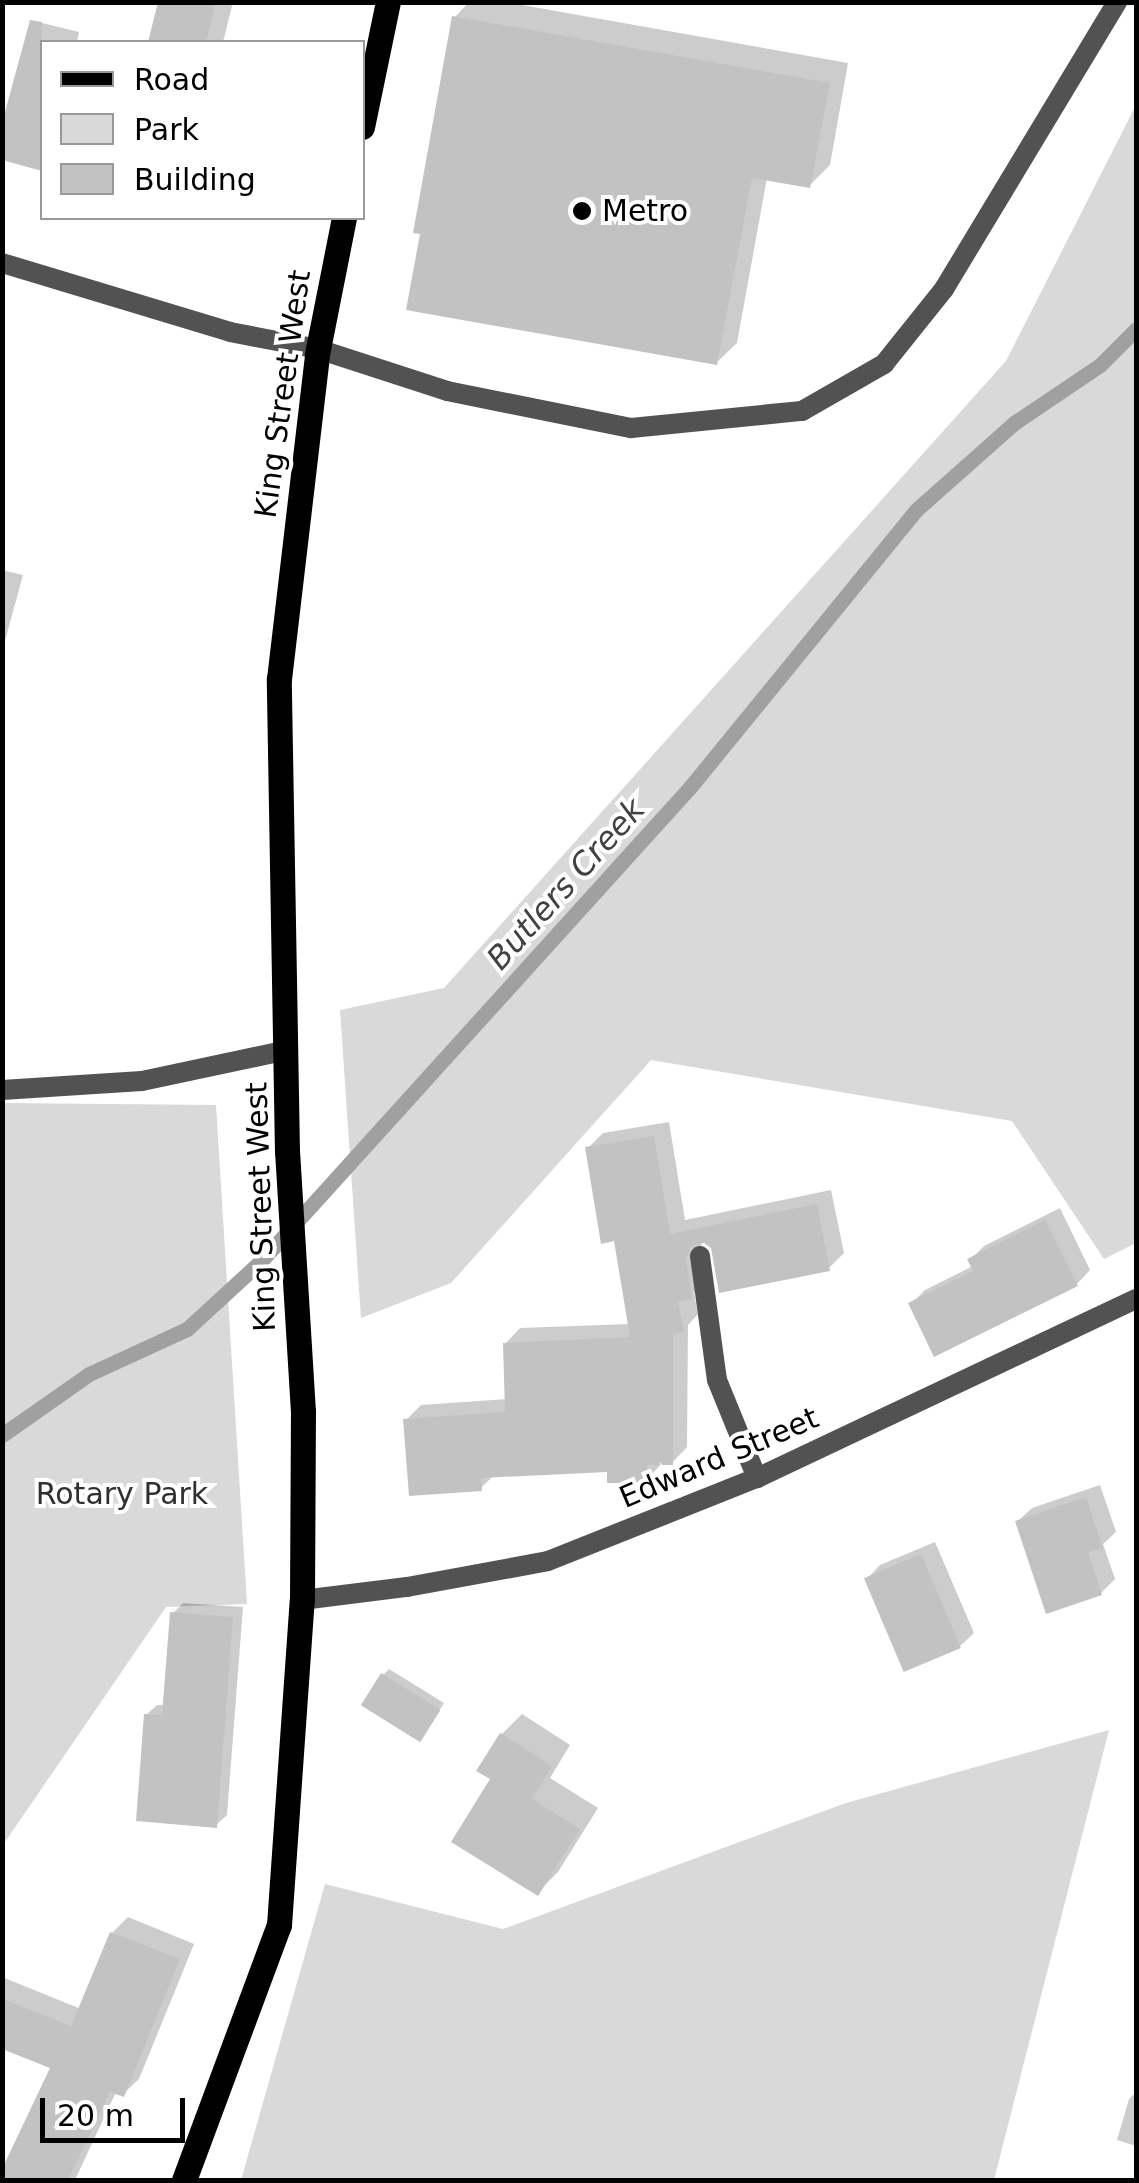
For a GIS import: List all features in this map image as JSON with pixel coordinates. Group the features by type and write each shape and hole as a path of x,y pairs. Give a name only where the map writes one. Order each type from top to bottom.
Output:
{"main road":[{"path":"365,113 388,2"},
{"name":"King Street West","path":"184,2180 279,1925 302,1600 303,1412 287,1152 279,680 318,349 344,220"}],"street":[{"path":"2,264 230,332 318,349 448,392 631,428 802,411 884,364 944,289 1117,2"},
{"path":"2,1090 142,1081 288,1050"},
{"path":"700,1256 717,1380 758,1478"},
{"name":"Edward Street","path":"302,1600 407,1587 548,1561 758,1478 1136,1299"}],"green space":[{"path":"1136,105 1136,1243 1104,1259 1012,1121 651,1060 451,1283 361,1318 340,1010 444,988 1006,361"},
{"name":"Rotary Park","path":"3,1103 216,1105 247,1604 166,1607 3,1845"},
{"path":"1109,1730 994,2180 241,2180 325,1884 503,1929 846,1803"}],"building":[{"path":"158,2 216,2 206,40 148,40"},
{"name":"Metro","path":"452,16 830,83 810,188 752,178 717,365 406,310 420,234 413,233"},
{"path":"30,20 42,22 40,170 2,160 2,123"},
{"path":"654,1136 670,1234 817,1204 830,1271 719,1293 711,1248 704,1243 691,1246 686,1258 692,1299 678,1302 684,1332 673,1334 673,1465 647,1465 647,1483 607,1483 607,1472 481,1478 482,1491 409,1496 403,1419 505,1412 503,1343 630,1337 614,1241 601,1244 585,1147"},
{"path":"1045,1220 1078,1286 934,1357 908,1303 973,1271 967,1259"},
{"path":"1086,1497 1103,1548 1088,1552 1102,1595 1046,1614 1015,1521"},
{"path":"921,1554 961,1648 904,1672 864,1578"},
{"path":"170,1612 233,1617 217,1828 136,1821 144,1714 162,1715"},
{"path":"381,1673 440,1710 420,1742 361,1705"},
{"path":"500,1733 552,1766 532,1799 580,1829 538,1896 451,1842 490,1779 476,1771"},
{"path":"110,1932 180,1959 124,2097 110,2092 68,2180 2,2180 2,2169 50,2068 2,2049 2,1999 71,2026"}],"waterway":[{"name":"Butlers Creek","path":"2,1435 89,1374 187,1329 262,1260 691,786 916,510 1014,423 1100,365 1136,329"}],"place":[{"name":"Metro","path":"582,211"}]}
